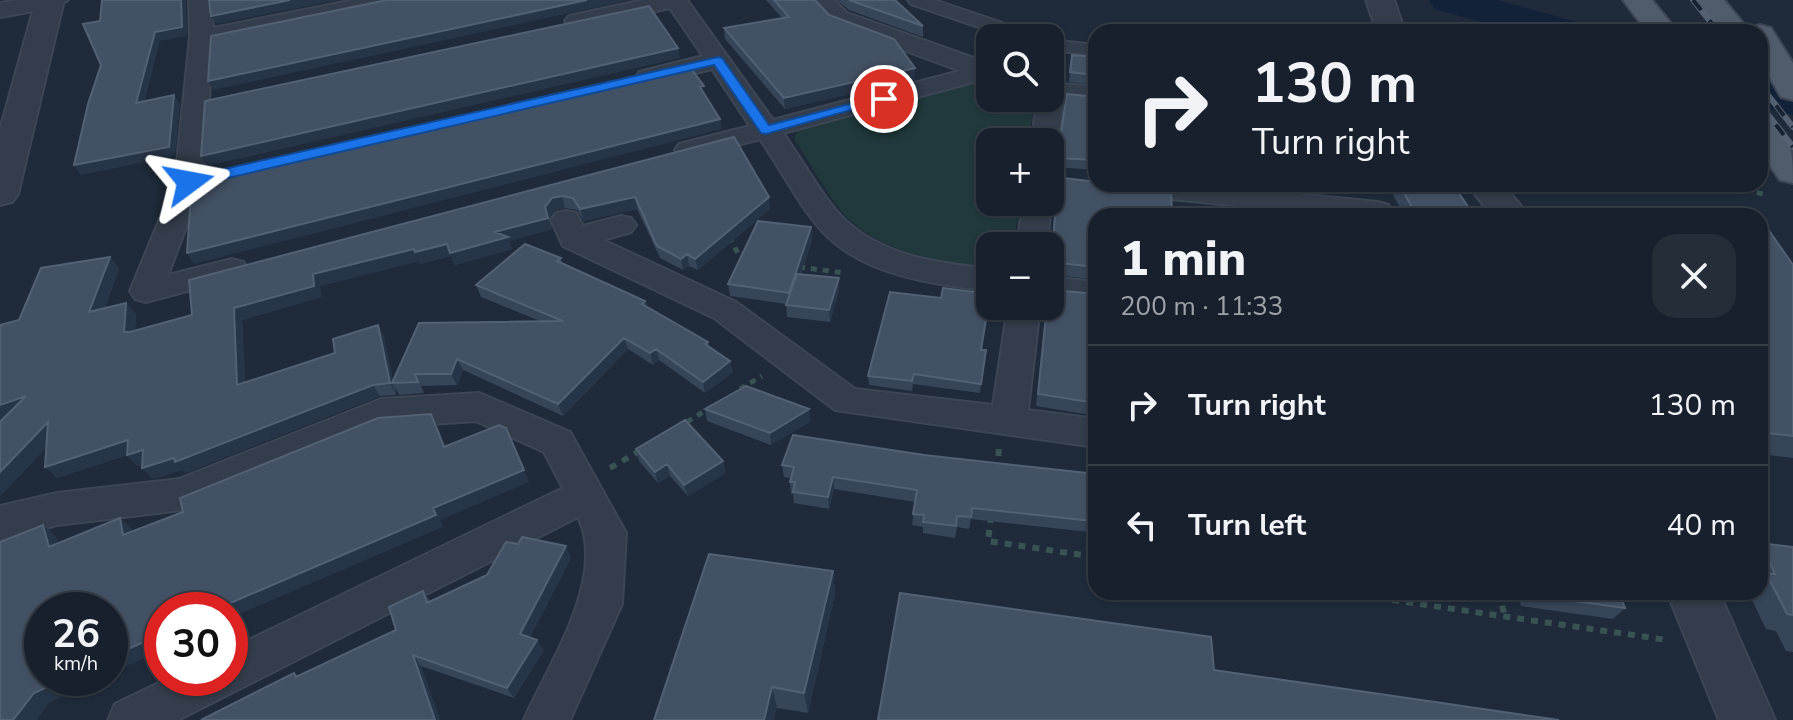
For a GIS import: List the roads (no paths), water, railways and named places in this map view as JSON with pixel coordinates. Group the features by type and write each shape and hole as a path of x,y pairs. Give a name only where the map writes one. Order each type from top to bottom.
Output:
{"main road":[{"path":"1637,0 1671,23"},
{"path":"1709,0 1728,24"},
{"path":"1738,0 1751,24"},
{"path":"1768,53 1793,90"},
{"path":"1768,56 1793,104"}],"street":[{"path":"0,10 52,0 0,194"},
{"path":"200,0 205,102 189,182 146,291 254,263"},
{"path":"202,37 388,0"},
{"path":"552,27 676,0 834,226 874,254 933,273 976,278"},
{"path":"668,155 972,75 973,66 839,18 821,0"},
{"path":"917,0 988,24"},
{"path":"1380,0 1388,24"},
{"path":"1064,47 1088,49"},
{"path":"624,82 718,60"},
{"path":"1047,128 1051,91 1088,94"},
{"path":"189,182 221,175"},
{"path":"1184,192 1327,208"},
{"path":"1491,192 1504,208"},
{"path":"621,225 570,229 725,310 847,401 1088,432"},
{"path":"1064,290 1088,292"},
{"path":"1009,421 1022,320"},
{"path":"0,523 57,509 182,494 381,413 479,407 557,442 606,533 601,604 547,720"},
{"path":"248,662 586,495"},
{"path":"1696,600 1747,720"},
{"path":"131,720 180,696"}],"waterway":[{"path":"1450,0 1536,24"},
{"path":"1768,93 1793,101"}],"railway":[{"path":"1693,0 1712,24"},
{"path":"1768,95 1793,127"},
{"path":"1768,114 1793,147"}]}
